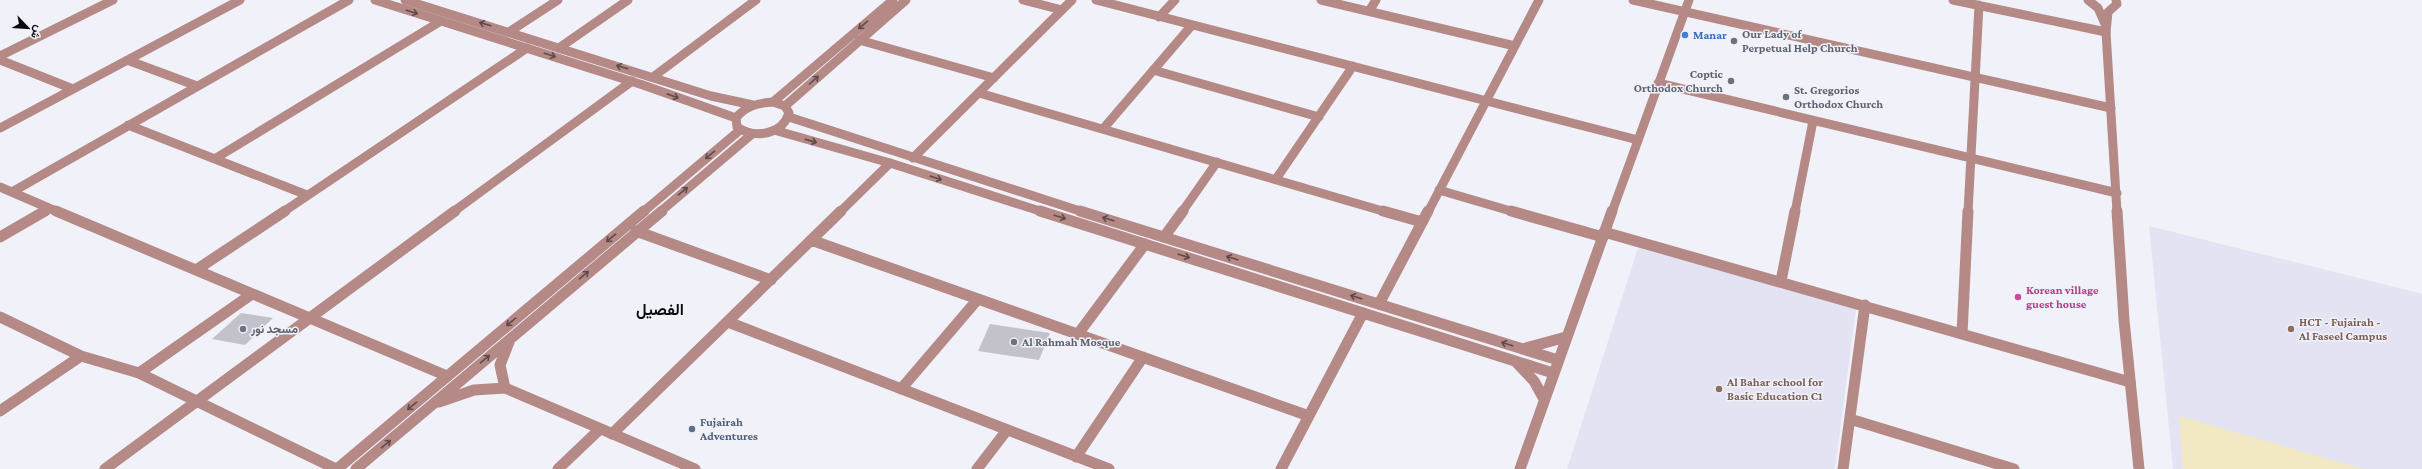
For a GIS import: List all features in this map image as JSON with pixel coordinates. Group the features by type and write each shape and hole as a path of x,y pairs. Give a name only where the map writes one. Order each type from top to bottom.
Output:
{"street":[{"path":"0,56 113,0"},
{"path":"0,128 240,0"},
{"path":"12,192 349,0"},
{"path":"375,0 632,82 736,118"},
{"path":"405,0 732,102 753,105 773,102 785,106 788,109 789,117 784,124 774,130 752,134 740,130 736,125 736,118 742,111 753,105"},
{"path":"506,31 548,0"},
{"path":"506,31 557,0"},
{"path":"559,48 628,0"},
{"path":"653,77 756,0"},
{"path":"773,102 893,0"},
{"path":"785,106 906,0"},
{"path":"1023,0 1062,10"},
{"path":"913,158 1072,0"},
{"path":"1096,0 1638,140"},
{"path":"1159,17 1175,0"},
{"path":"1321,0 1515,46"},
{"path":"1369,11 1376,0"},
{"path":"1380,304 1539,0"},
{"path":"1633,0 2111,108"},
{"path":"1520,469 1553,373 1689,0"},
{"path":"1952,0 2106,28"},
{"path":"2088,0 2098,8 2106,28"},
{"path":"2116,0 2116,4 2108,12 2106,28 2124,320 2139,469"},
{"path":"1962,334 1974,77 1979,5"},
{"path":"216,158 442,21"},
{"path":"1103,129 1192,25"},
{"path":"859,40 994,78"},
{"path":"196,270 527,48"},
{"path":"0,60 74,89"},
{"path":"127,60 197,86"},
{"path":"1276,179 1353,66"},
{"path":"1153,70 1319,117"},
{"path":"105,469 309,317 632,82"},
{"path":"1658,83 2117,193"},
{"path":"979,93 1422,222"},
{"path":"789,117 913,158 1558,360"},
{"path":"1781,281 1813,120"},
{"path":"128,125 216,158 307,196"},
{"path":"0,317 81,356 139,373 337,469 740,130"},
{"path":"774,130 890,163 1553,373"},
{"path":"356,469 752,134"},
{"path":"1164,236 1217,162"},
{"path":"612,434 890,163"},
{"path":"0,187 447,376"},
{"path":"1439,190 1781,281 2130,382"},
{"path":"0,237 49,208"},
{"path":"636,231 771,280"},
{"path":"812,240 1309,416"},
{"path":"1078,334 1145,244"},
{"path":"139,373 252,294"},
{"path":"901,389 978,299"},
{"path":"1843,469 1865,305"},
{"path":"1284,468 1309,416 1363,313"},
{"path":"728,322 1109,469"},
{"path":"505,388 498,371 503,352 515,334"},
{"path":"1522,348 1566,337"},
{"path":"0,411 81,356"},
{"path":"1076,456 1143,357"},
{"path":"1516,362 1534,381 1544,399"},
{"path":"427,408 468,392 505,388 695,469"},
{"path":"1850,419 2014,469"},
{"path":"558,469 600,429"},
{"path":"978,469 1007,430"}],"shaded area":[{"name":"HCT - Fujairah - Al Faseel Campus","path":"2149,226 2422,294 2422,469 2173,469"},
{"name":"Al Bahar school for Basic Education C1","path":"1638,248 1856,309 1835,469 1567,469"}],"sand":[{"path":"2179,416 2364,469 2183,469"}],"building":[{"name":"مسجد نور","path":"241,313 273,318 245,345 212,339"},
{"name":"Al Rahmah Mosque","path":"990,324 1050,333 1039,360 978,351"}],"place":[{"name":"Manar","path":"1685,35"},
{"name":"Our Lady of Perpetual Help Church","path":"1734,41"},
{"name":"Coptic Orthodox Church","path":"1731,81"},
{"name":"St. Gregorios Orthodox Church","path":"1786,97"},
{"name":"Korean village guest house","path":"2018,297"},
{"name":"مسجد نور","path":"243,329"},
{"name":"HCT - Fujairah - Al Faseel Campus","path":"2291,329"},
{"name":"Al Rahmah Mosque","path":"1014,342"},
{"name":"Al Bahar school for Basic Education C1","path":"1719,389"},
{"name":"Fujairah Adventures","path":"692,429"}],"district":[{"name":"الفصيل","path":"660,309"}]}
